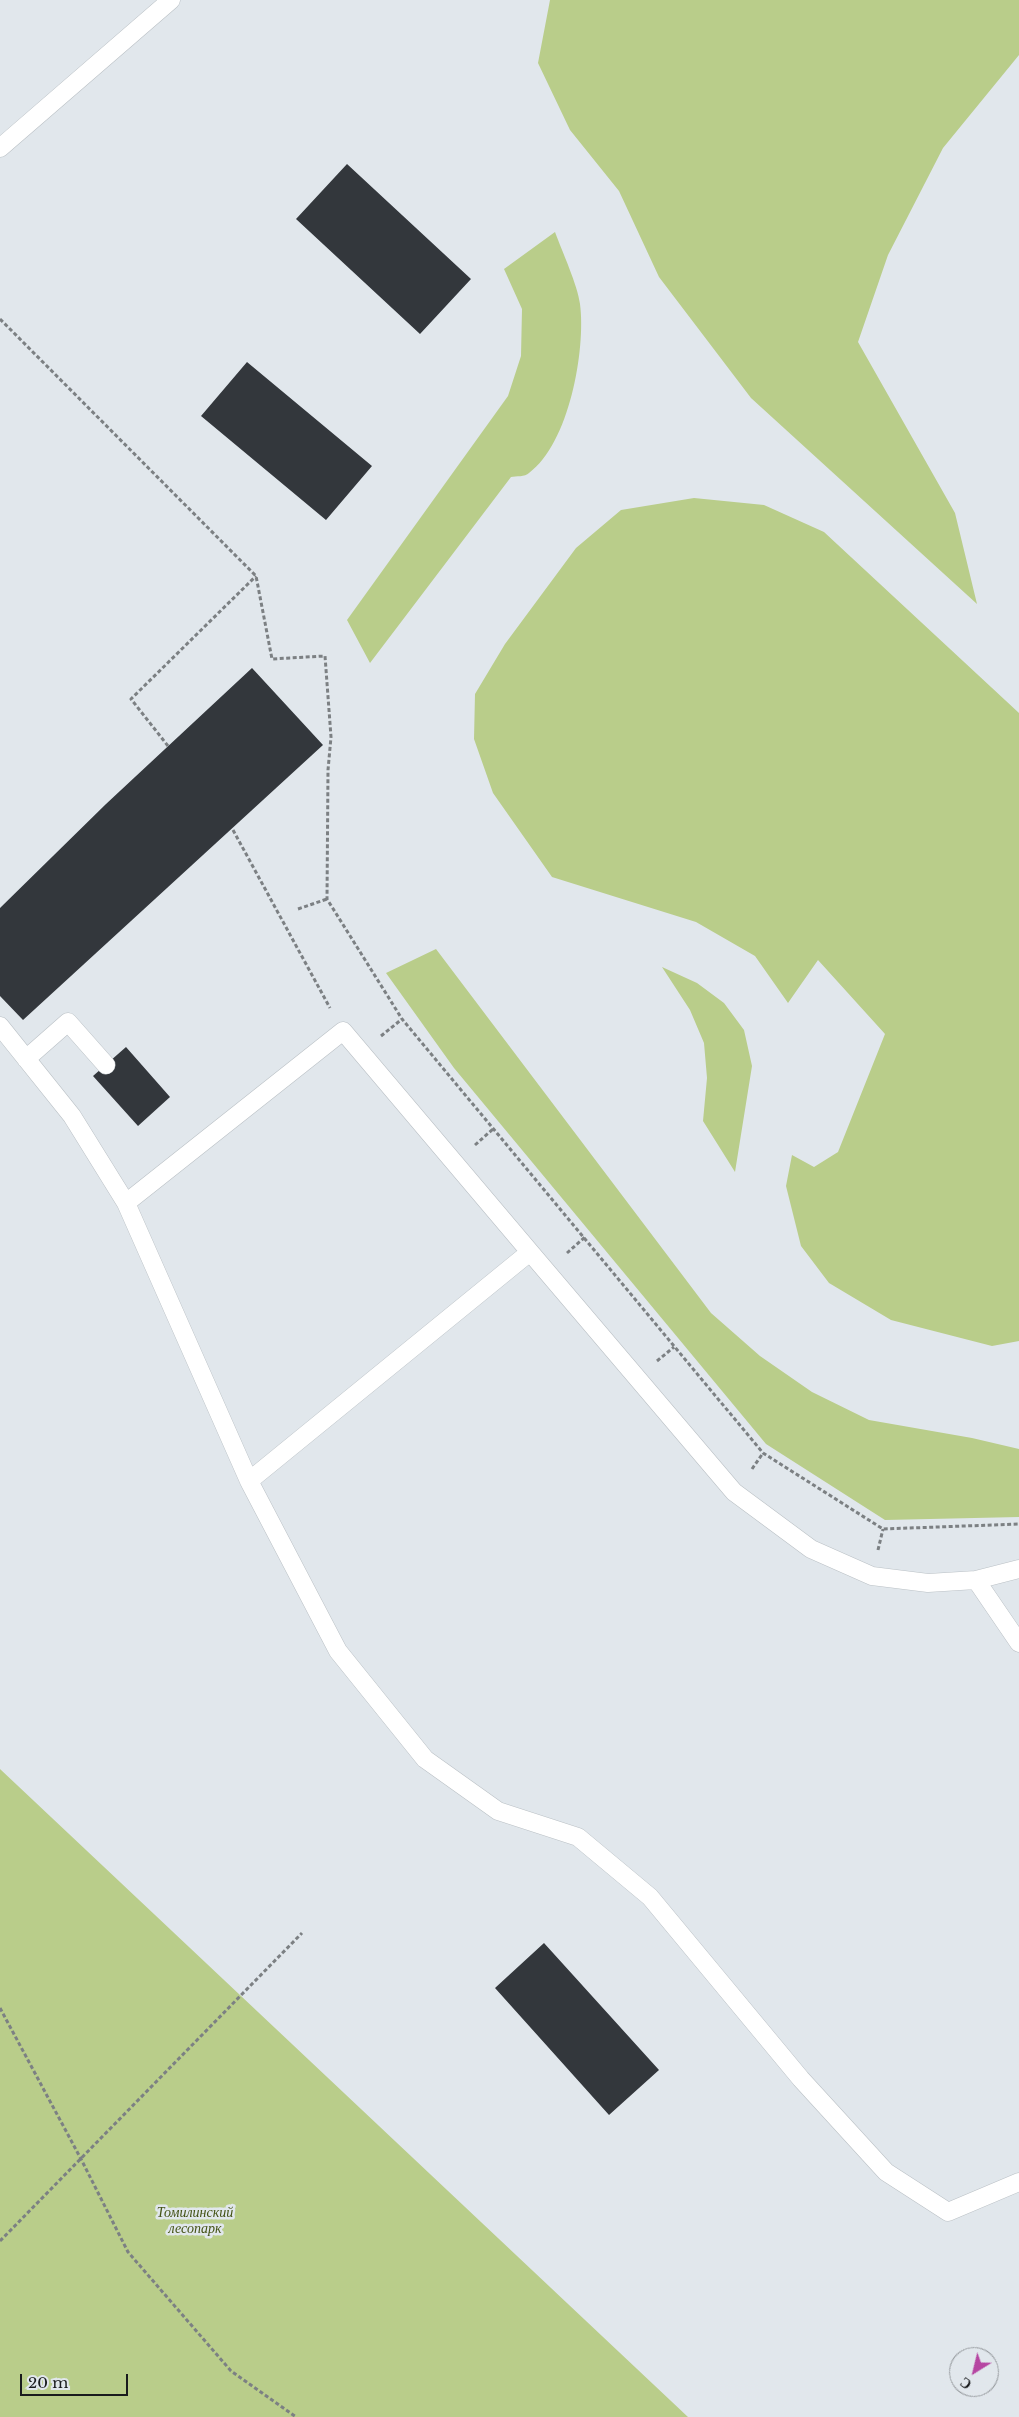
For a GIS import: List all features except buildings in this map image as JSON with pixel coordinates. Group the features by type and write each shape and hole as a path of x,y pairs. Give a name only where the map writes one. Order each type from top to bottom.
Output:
{"lane":[{"path":"0,148 171,0"},
{"path":"26,1059 68,1022 106,1065"},
{"path":"0,1026 72,1116 126,1203 248,1481 338,1651 425,1759 498,1811 578,1837 650,1897 801,2079 886,2172 948,2212 1019,2182"},
{"path":"126,1203 343,1031 734,1492 811,1548 872,1576 928,1583 976,1580 1019,1569"},
{"path":"248,1481 530,1252"},
{"path":"976,1580 1019,1643"}],"path":[{"path":"0,319 256,576 272,658 326,656 331,737 328,770 327,899 402,1019 763,1453 883,1529 1019,1524"},
{"path":"168,746 131,699 256,576"},
{"path":"233,830 343,1031"},
{"path":"298,909 327,899"},
{"path":"378,1039 402,1019"},
{"path":"472,1147 493,1129"},
{"path":"563,1256 585,1237"},
{"path":"655,1363 674,1346"},
{"path":"748,1474 763,1453"},
{"path":"877,1552 883,1529"},
{"path":"0,2241 302,1933"},
{"path":"0,2008 81,2159 128,2252 230,2371 296,2417"}],"green space":[{"path":"550,0 1019,0 1019,55 943,148 888,255 858,342 955,513 977,604 751,398 659,277 619,191 570,130 538,63"},
{"path":"555,232 576,288 580,304 581,323 577,370 572,395 555,441 543,459 527,474 511,477 370,663 347,620 508,396 521,356 522,309 504,269"},
{"path":"694,498 764,505 824,532 1019,713 1019,1341 992,1346 891,1320 829,1283 801,1246 786,1186 792,1155 814,1167 838,1152 885,1034 818,960 788,1003 755,956 696,922 552,877 493,793 474,739 475,694 505,644 576,548 621,510"},
{"path":"436,949 711,1313 760,1356 812,1392 869,1420 972,1438 1019,1449 1019,1517 885,1520 766,1444 454,1068 386,973"},
{"path":"662,967 697,983 724,1003 744,1030 752,1066 735,1172 703,1121 707,1078 704,1043 690,1010"},
{"name":"Томилинский лесопарк","path":"0,1769 688,2417 0,2417"}]}
